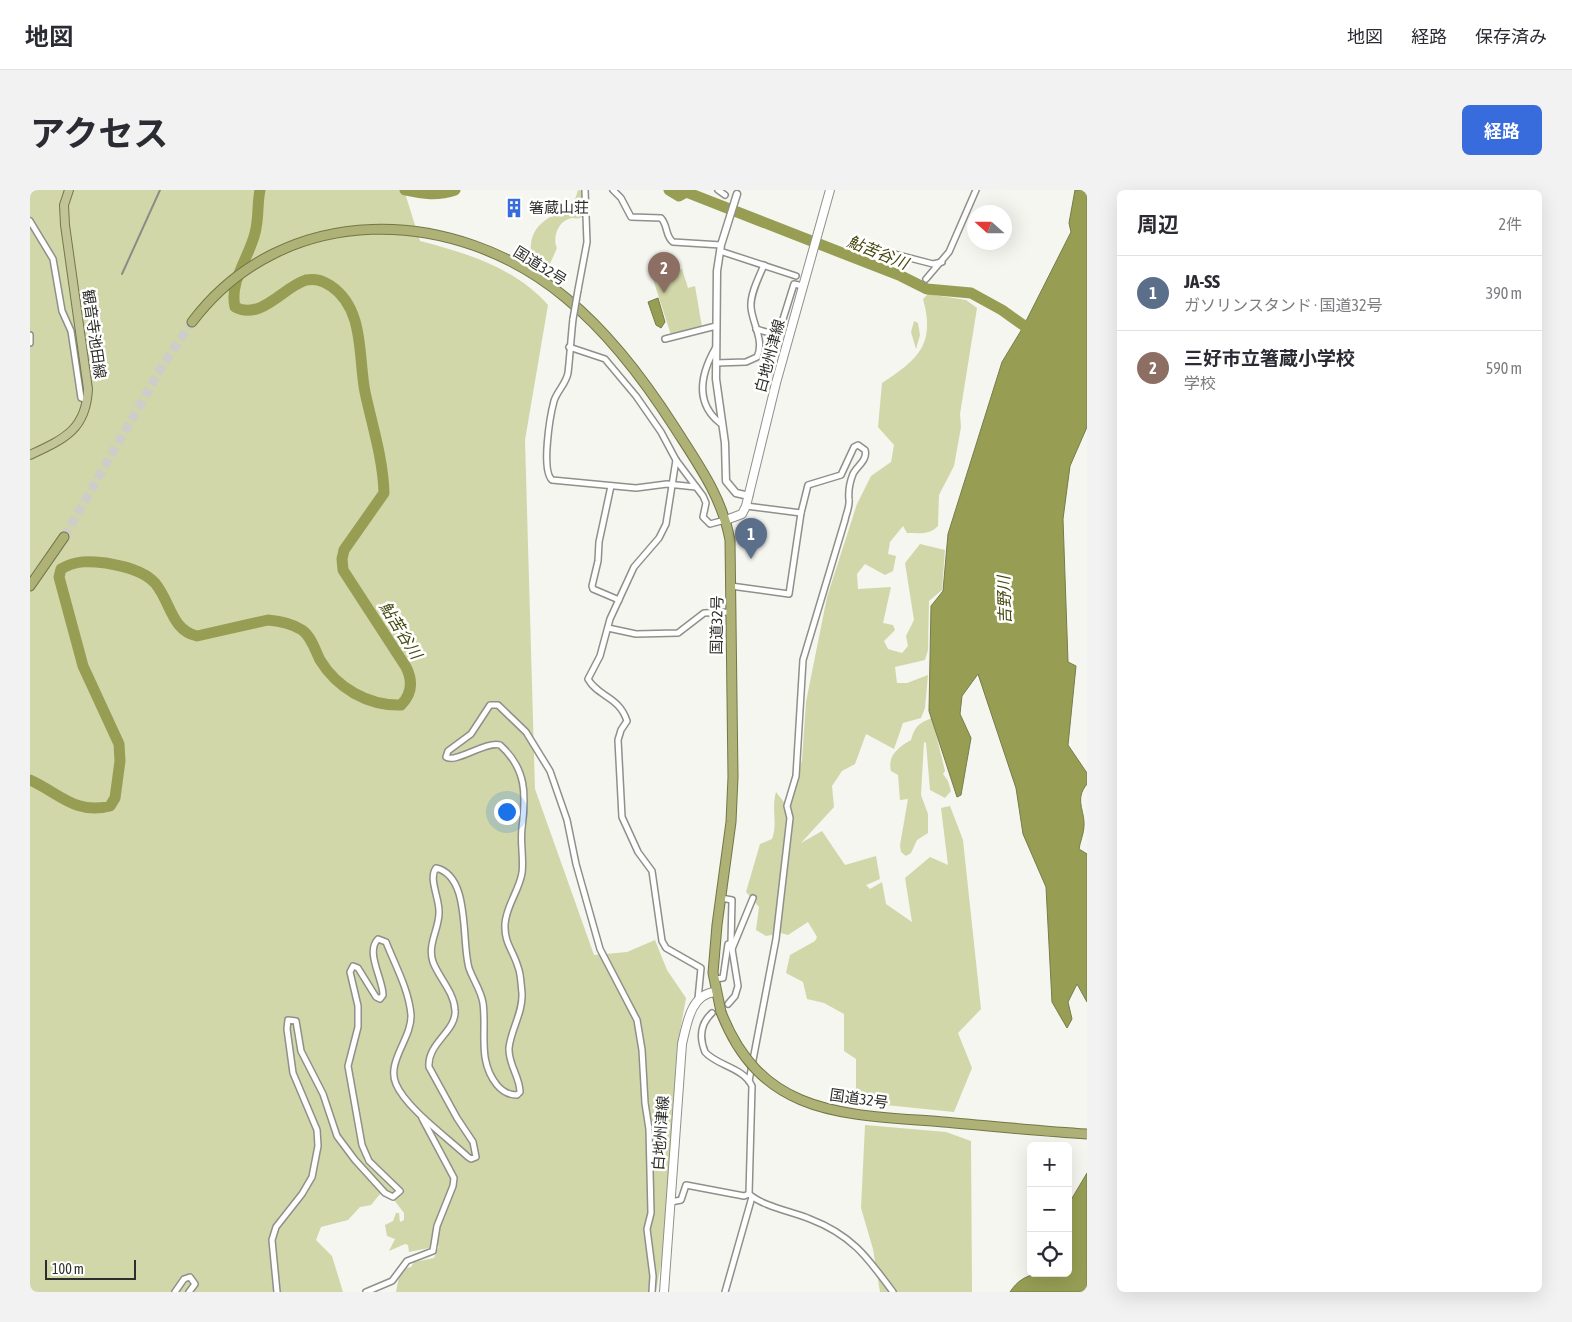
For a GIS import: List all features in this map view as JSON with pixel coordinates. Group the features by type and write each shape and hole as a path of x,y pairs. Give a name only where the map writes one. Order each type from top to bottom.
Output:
{"highway":[{"name":"国道32号","path":"192,322 223,287 262,259 304,240 336,232 368,228 398,229 431,234 469,244 529,272 566,298 623,356 657,399 716,494 726,520 732,564 730,612 733,777 731,822 714,950 713,979 716,1013 754,1068 779,1089 811,1105 858,1115 1087,1134"},
{"path":"30,586 62,540"}],"main road":[{"name":"観音寺池田線","path":"30,454 67,436 82,420 87,400 88,389 65,226 64,205 69,190"},
{"name":"白地州津線","path":"746,506 830,190"},
{"path":"726,520 742,514 746,506"},
{"path":"698,999 704,994 715,992"},
{"name":"白地州津線","path":"664,1292 682,1044 687,1024 698,999"}],"street":[{"path":"585,190 587,242 569,347 568,374 554,402 547,443 546,464 548,477 552,480 636,488 674,484 696,487"},
{"path":"613,190 621,198 631,217 661,218 669,238 673,242 721,246 764,265 796,276"},
{"path":"718,190 725,195"},
{"path":"926,279 949,252 976,190"},
{"path":"738,192 721,246 716,326 716,363 720,423 725,443 726,481 729,487 736,493 748,496"},
{"path":"30,221 53,259 62,311 71,331 81,398 87,400"},
{"path":"875,248 933,264 942,262"},
{"path":"716,363 746,362 758,357 760,346 751,300 764,265"},
{"path":"756,329 773,334 779,332 794,284 803,286"},
{"path":"665,338 716,326"},
{"path":"30,335 30,344"},
{"path":"569,347 605,359 636,396 661,432 676,460 706,503 702,518 710,524 726,520"},
{"path":"716,347 705,366 703,385 712,416 720,423"},
{"path":"725,1292 750,1195 752,1112 749,1081 782,895 790,818 787,806 796,776 804,660 845,520 849,500 847,495 848,487 854,472 865,459 865,450 858,445 854,447 841,475 808,485 801,513 789,594 732,586"},
{"path":"676,460 674,484 666,524 659,538 634,567 608,628 600,656 588,679 615,700 627,721 620,730 618,740 622,817 638,852 652,871 662,941 666,948 701,968 698,999"},
{"path":"611,486 592,586 593,589 619,600"},
{"path":"746,506 801,513"},
{"path":"608,628 636,634 678,633 704,613 730,612"},
{"path":"277,1292 272,1240 276,1227 302,1194 312,1176 318,1146 317,1130 293,1073 287,1029 288,1020 296,1021 301,1051 323,1094 341,1142 386,1193 393,1197 400,1191 369,1161 362,1145 348,1066 358,1027 358,1006 350,972 353,966 358,968 376,997 380,999 384,995 373,951 374,943 378,939 386,942 407,996 411,1014 410,1027 394,1072 395,1083 410,1107 468,1158 476,1157 474,1142 457,1118 429,1068 428,1059 433,1048 456,1014 453,999 432,956 432,941 440,913 433,877 436,868 448,873 452,878 460,900 469,969 482,994 485,1063 490,1074 506,1093 517,1096 520,1092 520,1086 510,1059 509,1048 520,1013 522,995 518,966 505,937 505,921 522,874 522,828 526,803 524,785 519,771 500,744 482,747 453,759 446,757 448,751 471,734 490,705 494,704 498,705 526,732 550,771 567,820 576,864 600,948 626,997 639,1027 649,1128 650,1212 647,1229 654,1276 652,1292"},
{"path":"721,898 732,900 731,946 738,986 735,996 728,1004"},
{"path":"731,946 753,898"},
{"path":"713,979 723,978 728,944 731,946"},
{"path":"716,1013 704,1021 701,1030 705,1052 749,1081"},
{"path":"366,1292 392,1281 407,1261 433,1252 437,1226 453,1186 452,1171 421,1115"},
{"path":"671,1202 681,1200 686,1185 744,1196 750,1195 812,1219 852,1242 872,1263 893,1292"},
{"path":"175,1292 184,1279 190,1277 195,1284 189,1292"}],"shaded area":[{"path":"30,190 404,190 420,241 472,257 505,272 521,281 548,305 525,440 535,789 594,955 627,952 655,940 667,970 686,998 677,1047 664,1247 656,1292 396,1292 403,1269 411,1267 414,1262 434,1258 439,1246 409,1252 408,1245 405,1244 389,1251 395,1239 387,1236 385,1225 393,1221 396,1213 399,1213 400,1222 404,1220 404,1213 385,1188 371,1205 360,1207 348,1220 321,1227 316,1240 332,1256 343,1292 30,1292"},
{"path":"578,190 583,191 584,215 579,218 567,219 557,230 555,239 557,248 545,275 527,263 533,236 540,224 573,206"},
{"path":"682,269 688,288 695,286 702,327 671,335 652,276"},
{"path":"928,294 966,300 977,308 960,414 961,427 954,466 939,495 938,526 924,533 907,533 903,526 890,542 888,554 896,556 893,571 885,575 865,564 857,574 858,589 891,587 883,623 893,625 895,630 884,641 888,649 902,653 908,646 906,636 914,620 905,563 920,544 945,550 942,590 929,601 928,650 925,660 895,667 897,683 907,683 928,675 925,708 921,718 903,723 894,749 866,734 855,764 842,771 832,786 834,807 801,843 822,831 845,865 876,856 880,879 866,885 870,889 882,882 886,904 912,922 905,878 930,857 948,865 941,808 950,806 963,840 981,1009 958,1033 972,1068 954,1112 856,1102 856,1059 844,1051 844,1014 824,1003 807,999 803,982 786,973 790,955 815,941 817,937 808,922 788,935 781,933 766,936 756,930 759,907 746,892 760,844 772,839 774,833 776,792 787,806 802,760 806,702 827,597 857,504 871,476 891,462 894,445 878,427 882,383 905,367 920,350 925,340 927,328 923,299"},
{"path":"914,321 918,323 920,335 916,349 911,332"},
{"path":"932,718 945,771 943,774 948,781 951,791 945,798 930,790 926,743 924,742 921,795 928,814 928,833 917,840 911,853 906,856 901,852 900,845 908,799 900,800 898,775 891,771 890,765 892,756 911,740 918,726"},
{"path":"865,1125 946,1132 971,1141 972,1292 880,1292 873,1249 861,1208"}],"water":[{"name":"吉野川","path":"1075,190 1087,190 1087,427 1070,466 1063,519 1068,662 1076,666 1068,745 1087,773 1087,784 1081,795 1084,826 1079,849 1087,854 1087,1002 1077,984 1068,1002 1072,1019 1067,1028 1052,1002 1046,887 1023,834 1016,788 978,674 962,696 960,714 971,738 961,795 957,797 929,711 931,606 943,591 948,534 1002,362 1022,329 1071,232 1069,223"},
{"path":"658,298 665,322 661,328 656,325 648,302"},
{"path":"1087,1173 1087,1292 1010,1292 1027,1277 1072,1277 1072,1198"}],"waterway":[{"name":"鮎苦谷川","path":"30,780 68,801 87,808 110,806 115,798 120,761 119,744 83,666 59,577 61,569 77,563 106,563 132,569 145,575 155,583 177,622 188,633 197,636 268,620 286,623 305,633 327,670 344,687 354,693 365,699 389,705 401,705 409,692 410,677 406,667 343,570 342,559 344,550 384,493 379,454 365,392 358,334 350,307 331,286 313,279 297,284 272,301 254,310 235,307 234,297 237,279 255,233 260,190"},
{"name":"鮎苦谷川","path":"405,190 430,194 455,190"},
{"name":"鮎苦谷川","path":"669,190 679,196 686,192 901,276 927,289 971,293 1002,310 1030,330 1037,330"}],"tunnel":[{"path":"64,537 164,363 192,322"}],"railway":[{"path":"122,274 160,190"}],"place":[{"name":"箸蔵山荘","path":"514,208"},
{"name":"三好市立箸蔵小学校","path":"664,293"},
{"name":"JA-SS","path":"751,559"}]}
